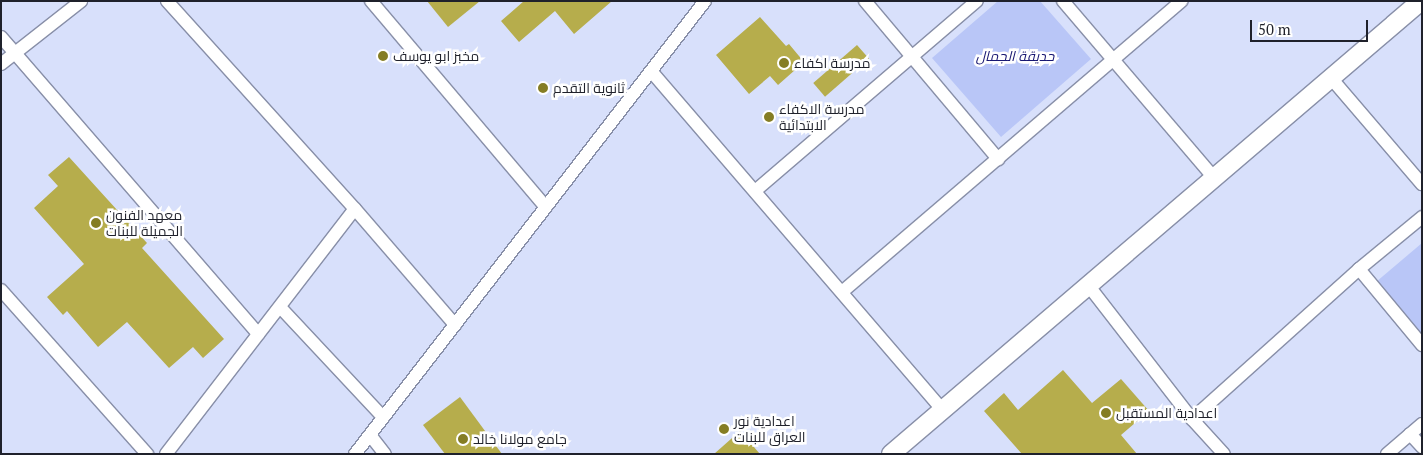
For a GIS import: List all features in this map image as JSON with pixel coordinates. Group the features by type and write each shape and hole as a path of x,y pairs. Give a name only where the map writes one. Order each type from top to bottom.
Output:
{"street":[{"path":"1,64 81,1"},
{"path":"167,1 355,209 455,325"},
{"path":"371,1 546,207"},
{"path":"355,454 705,1"},
{"path":"864,1 998,159"},
{"path":"755,191 977,1"},
{"path":"1063,1 1112,61 1214,178"},
{"path":"842,292 1181,1"},
{"path":"891,454 1421,1"},
{"path":"1,37 258,334"},
{"path":"651,71 943,410"},
{"path":"1331,78 1422,184"},
{"path":"166,454 355,209"},
{"path":"1192,419 1359,269 1422,217"},
{"path":"1359,269 1422,345"},
{"path":"1088,285 1192,419 1224,454"},
{"path":"1,290 147,454"},
{"path":"280,306 383,418"},
{"path":"1387,454 1422,424"},
{"path":"1410,434 1422,447"},
{"path":"370,435 385,454"}],"green space":[{"name":"حديقة الجمال","path":"998,1 1040,1 1091,59 1001,137 932,58"},
{"path":"1422,243 1422,334 1376,282"}],"building":[{"path":"427,1 480,1 448,27"},
{"path":"524,1 612,1 574,34 555,11 519,42 501,21"},
{"name":"مدرسة اكفاء","path":"760,17 786,46 789,44 804,62 778,85 770,76 749,94 716,55"},
{"path":"857,45 869,59 825,97 813,83"},
{"path":"69,157 147,243 142,248 224,339 203,358 193,347 169,368 127,322 98,347 67,311 63,315 47,297 84,264 34,208 58,186 48,175"},
{"name":"اعدادية المستقبل","path":"1063,370 1092,403 1121,379 1149,411 1121,435 1137,454 1022,454 984,411 1004,393 1018,410"},
{"name":"جامع مولانا خالد","path":"460,397 502,454 445,454 423,425"},
{"path":"740,431 760,454 714,454"}],"place":[{"name":"مخبز ابو يوسف","path":"383,56"},
{"name":"مدرسة اكفاء","path":"784,63"},
{"name":"ثانوية التقدم","path":"543,88"},
{"name":"مدرسة الاكفاء الابتدائية","path":"769,117"},
{"name":"معهد الفنون الجميلة للبنات","path":"96,223"},
{"name":"اعدادية المستقبل","path":"1106,413"},
{"name":"اعدادية نور العراق للبنات","path":"724,429"},
{"name":"جامع مولانا خالد","path":"463,439"}]}
